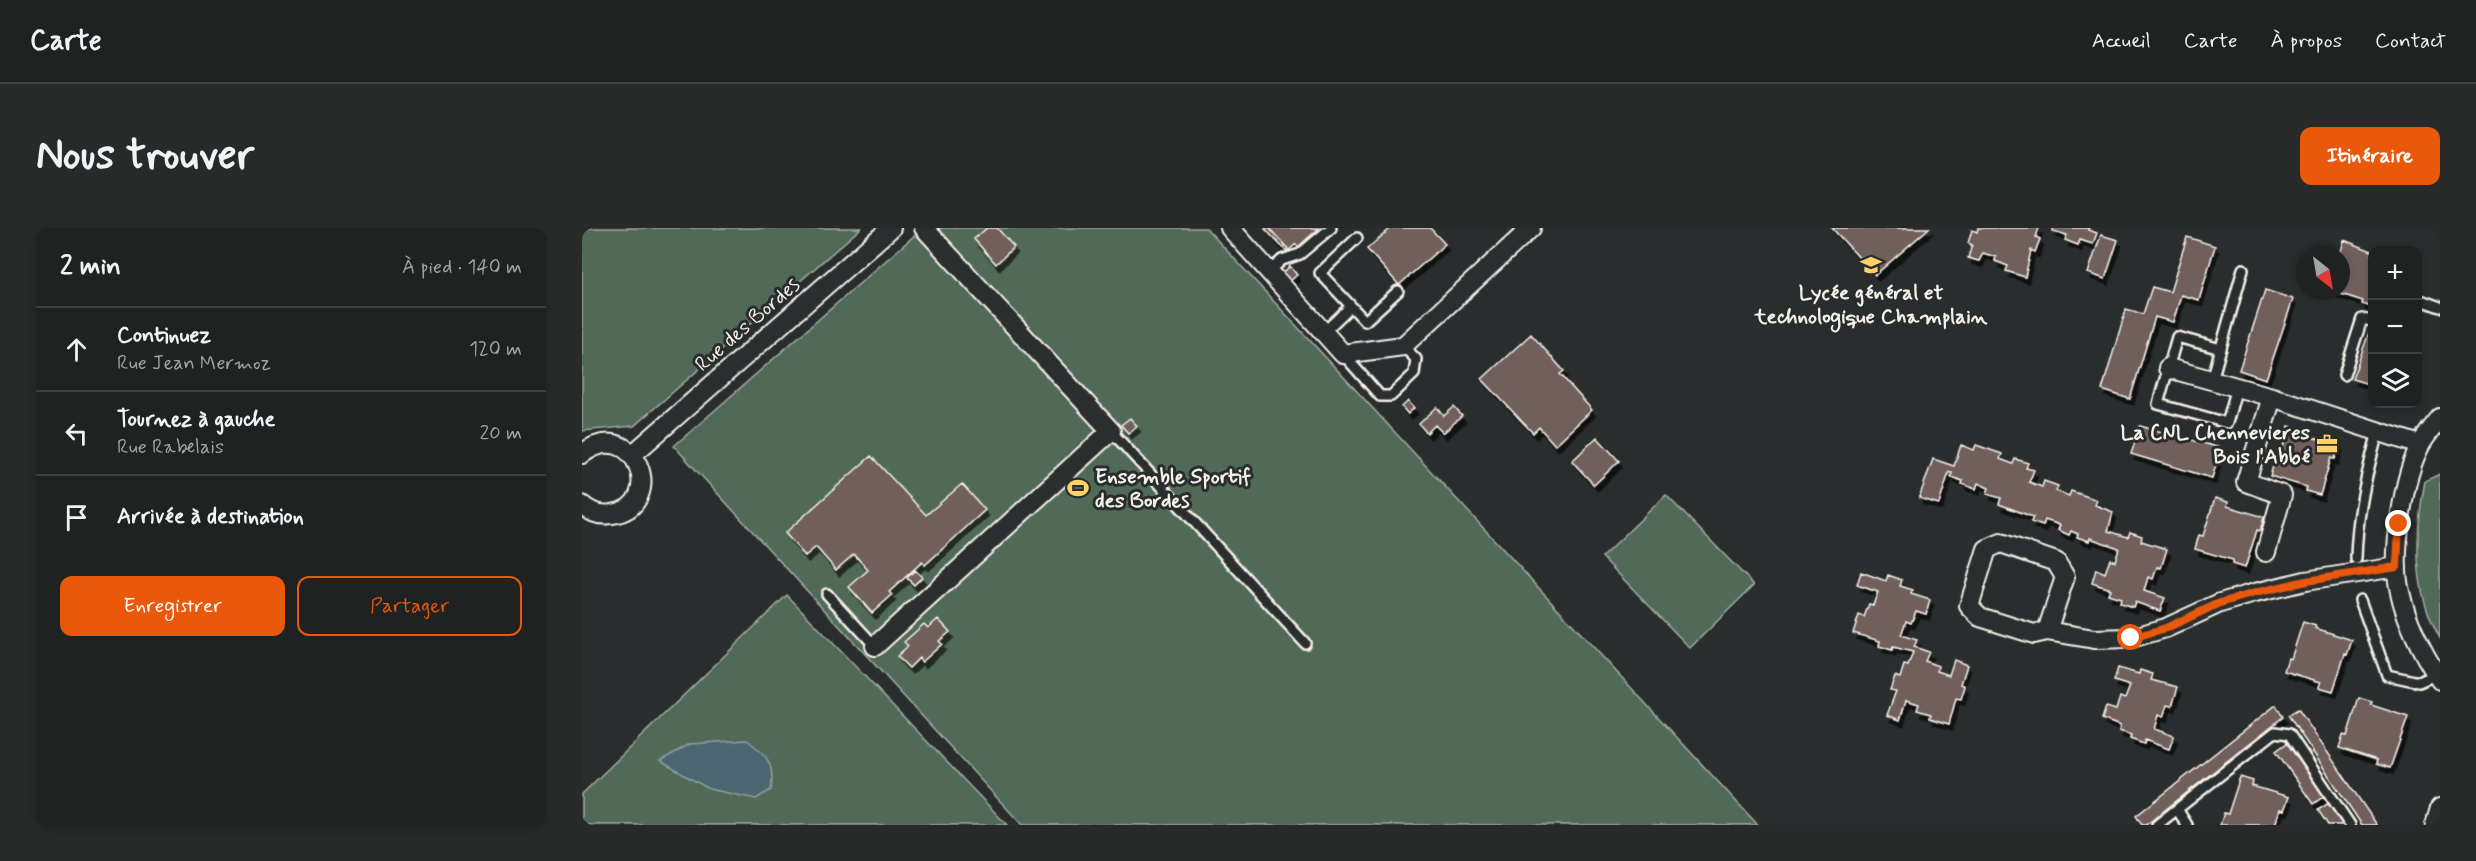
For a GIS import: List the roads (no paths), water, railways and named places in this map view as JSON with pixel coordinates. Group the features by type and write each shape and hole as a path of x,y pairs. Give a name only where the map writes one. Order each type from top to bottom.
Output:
{"street":[{"name":"Rue des Bordes","path":"632,455 891,228"},
{"path":"876,646 1111,431 924,228"},
{"path":"1230,228 1343,354 1403,346 1531,228"},
{"path":"2168,368 2272,397 2420,445"},
{"path":"2266,552 2282,495 2246,482 2272,397"},
{"path":"2438,677 2414,630 2400,592 2397,567 2399,524 2409,476 2420,445 2440,418"},
{"path":"582,454 600,445 613,444 632,455 640,466 642,478 640,492 634,503 616,514 594,513 583,507"},
{"path":"2047,631 2065,577 2056,562 2001,543 1988,549 1969,606 1980,617 2034,634 2047,631 2094,639 2131,638 2166,628 2220,603 2255,593 2306,581 2397,567"},
{"path":"2435,825 2440,808"}],"lane":[{"path":"1269,273 1282,260 1300,254 1330,228"},
{"path":"1358,238 1320,273 1365,321 1398,291"},
{"path":"2212,380 2243,268"},
{"path":"2421,300 2440,307"},
{"path":"1323,333 1352,306"},
{"path":"2344,375 2362,319 2368,320"},
{"path":"2221,349 2177,337 2158,404 2227,423 2237,387"},
{"path":"1343,354 1380,396 1391,396 1414,374 1416,359 1403,346"},
{"path":"1111,431 1305,643"},
{"path":"2356,559 2356,523 2364,481 2378,432"},
{"path":"827,594 876,646"},
{"path":"2360,600 2387,675 2419,682 2438,677"},
{"path":"2157,825 2275,732 2289,734 2350,825"},
{"path":"2176,809 2187,825"}],"water":[{"path":"747,740 760,750 768,761 772,773 771,790 756,799 709,789 660,761 690,744"}],"place":[{"name":"Lycée général et technologique Champlain","path":"1871,265"},
{"name":"La CNL Chennevieres Bois l'Abbé","path":"2327,444"},
{"name":"Ensemble Sportif des Bordes","path":"1078,488"}]}
